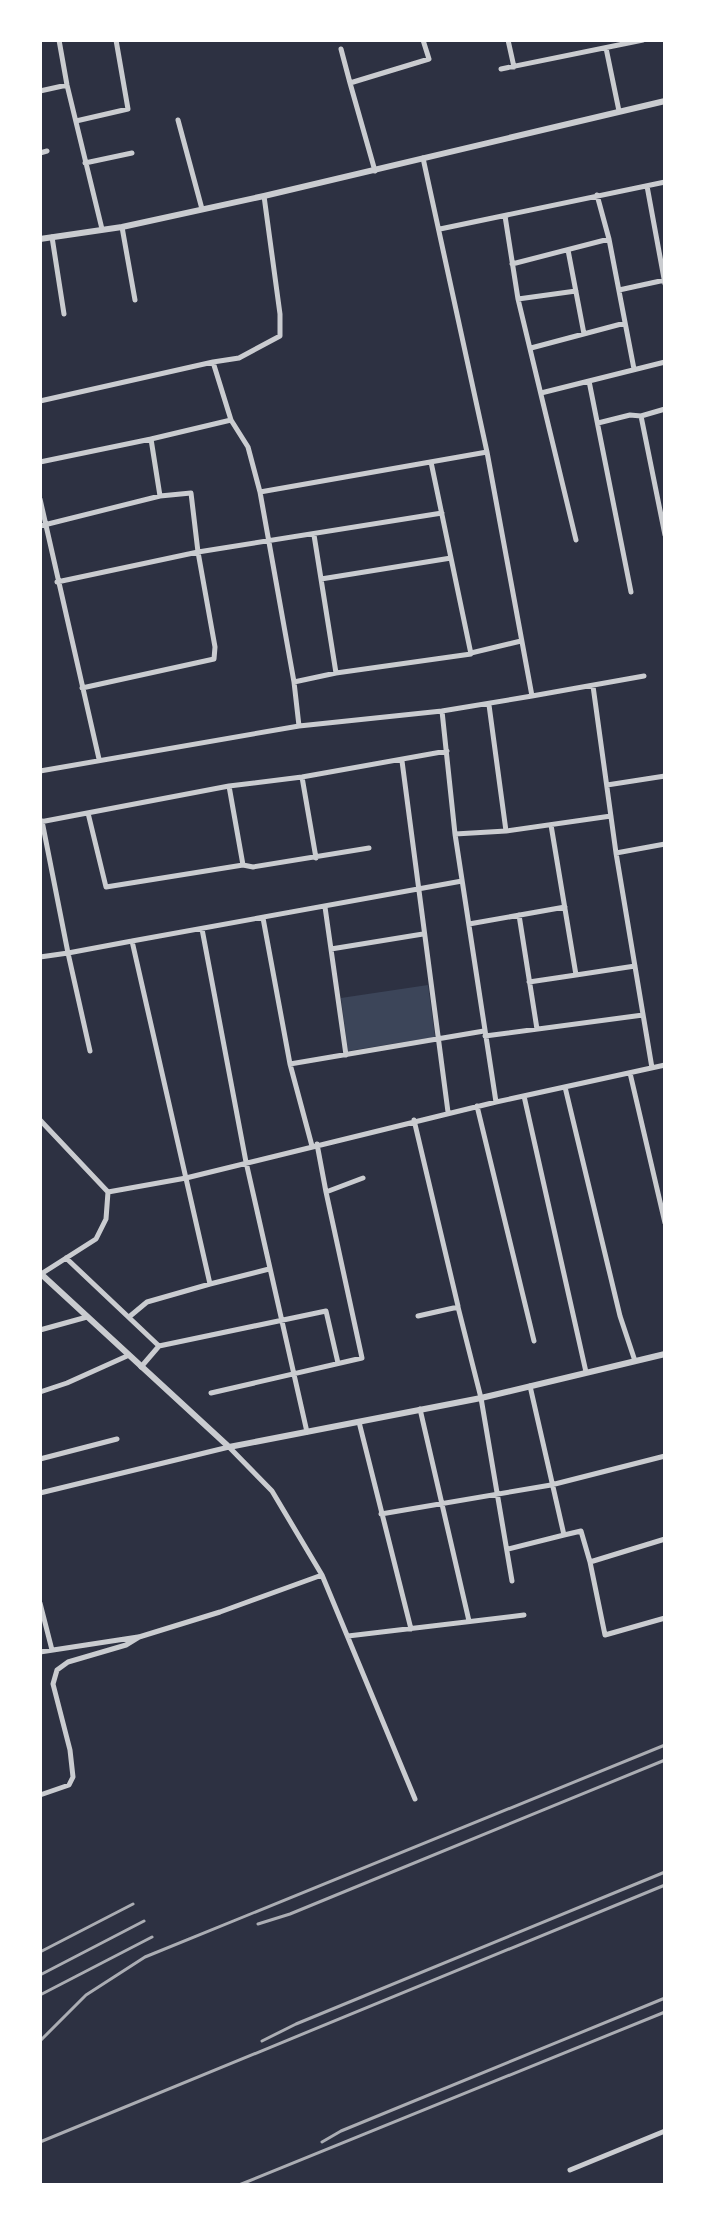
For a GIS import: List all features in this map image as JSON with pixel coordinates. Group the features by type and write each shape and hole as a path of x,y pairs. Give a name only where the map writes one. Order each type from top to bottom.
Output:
{"street":[{"path":"59,40 102,229"},
{"path":"76,121 128,109 116,40"},
{"path":"350,83 429,59 423,40"},
{"path":"508,40 514,67"},
{"path":"501,69 643,40"},
{"path":"606,48 619,111"},
{"path":"341,49 375,171"},
{"path":"40,91 67,85"},
{"path":"40,239 122,227 264,196 665,101"},
{"path":"178,120 202,209"},
{"path":"85,163 132,153"},
{"path":"423,158 487,452 532,696"},
{"path":"440,229 665,182"},
{"path":"619,290 665,282 647,186"},
{"path":"597,195 609,239 634,369"},
{"path":"40,401 239,358 280,336 280,314 264,196"},
{"path":"505,216 518,299 576,540"},
{"path":"122,227 135,300"},
{"path":"52,237 64,314"},
{"path":"512,264 609,239"},
{"path":"568,250 584,334"},
{"path":"518,299 576,291"},
{"path":"531,348 625,323"},
{"path":"213,362 231,420 248,447 260,492 299,726"},
{"path":"541,393 665,362"},
{"path":"589,381 631,592"},
{"path":"598,423 665,409"},
{"path":"641,416 662,506 665,535"},
{"path":"40,462 231,420"},
{"path":"151,439 160,496"},
{"path":"260,492 487,452"},
{"path":"431,462 471,654"},
{"path":"43,525 160,496 191,493 215,647 214,659 82,688"},
{"path":"40,499 43,525 99,759"},
{"path":"57,582 198,552 442,513"},
{"path":"314,535 336,673"},
{"path":"321,579 451,558"},
{"path":"294,682 471,654 521,641"},
{"path":"40,771 299,726 489,705 644,676"},
{"path":"593,686 616,853 652,1068"},
{"path":"489,705 506,831"},
{"path":"442,711 455,834 496,1102"},
{"path":"90,1051 41,822 229,786 402,761 447,751"},
{"path":"402,761 448,1112"},
{"path":"607,785 665,776"},
{"path":"302,777 316,858"},
{"path":"229,786 243,865"},
{"path":"88,813 106,887 369,848"},
{"path":"455,834 506,831 611,816"},
{"path":"551,825 576,975"},
{"path":"616,853 665,844"},
{"path":"40,957 462,881"},
{"path":"325,907 346,1055"},
{"path":"469,924 565,907"},
{"path":"519,915 537,1029"},
{"path":"211,1393 362,1358 326,1192 290,1064 263,918"},
{"path":"202,929 246,1162 307,1432"},
{"path":"331,949 423,934"},
{"path":"132,941 210,1284"},
{"path":"529,982 635,966"},
{"path":"290,1064 437,1039 643,1015"},
{"path":"108,1192 186,1178 414,1120 665,1065"},
{"path":"630,1073 665,1223"},
{"path":"565,1087 620,1316 635,1361"},
{"path":"524,1096 586,1372"},
{"path":"477,1106 534,1341"},
{"path":"40,1120 108,1192 106,1219 96,1239 40,1274 229,1447 272,1491 322,1575 415,1799"},
{"path":"414,1120 481,1398 512,1581"},
{"path":"326,1192 363,1178"},
{"path":"66,1258 159,1346"},
{"path":"129,1317 147,1302 269,1269"},
{"path":"418,1316 458,1307"},
{"path":"141,1367 159,1346 326,1311 338,1363"},
{"path":"40,1330 87,1317"},
{"path":"40,1493 229,1447 481,1398 665,1354"},
{"path":"40,1392 127,1356"},
{"path":"530,1385 564,1535"},
{"path":"420,1409 469,1621"},
{"path":"359,1422 411,1629"},
{"path":"40,1459 117,1439"},
{"path":"381,1514 551,1485 665,1456"},
{"path":"508,1549 581,1531 605,1635 665,1618"},
{"path":"590,1562 665,1539"},
{"path":"40,1652 139,1637 322,1575"},
{"path":"40,1603 52,1650"},
{"path":"348,1636 524,1615"},
{"path":"40,1795 69,1785 73,1777 70,1750 53,1684 57,1670 68,1662 126,1645 139,1637"},
{"path":"570,2170 665,2131"}],"shaded area":[{"path":"428,985 435,1037 348,1051 341,998"}],"railway":[{"path":"40,2041 86,1995 145,1957 665,1745"},
{"path":"258,1924 290,1914 665,1760"},
{"path":"262,2041 296,2024 665,1872"},
{"path":"40,2142 665,1885"},
{"path":"40,1952 133,1904"},
{"path":"40,1975 144,1921"},
{"path":"40,1995 152,1937"},
{"path":"322,2142 341,2131 665,1998"},
{"path":"239,2185 665,2012"}]}
